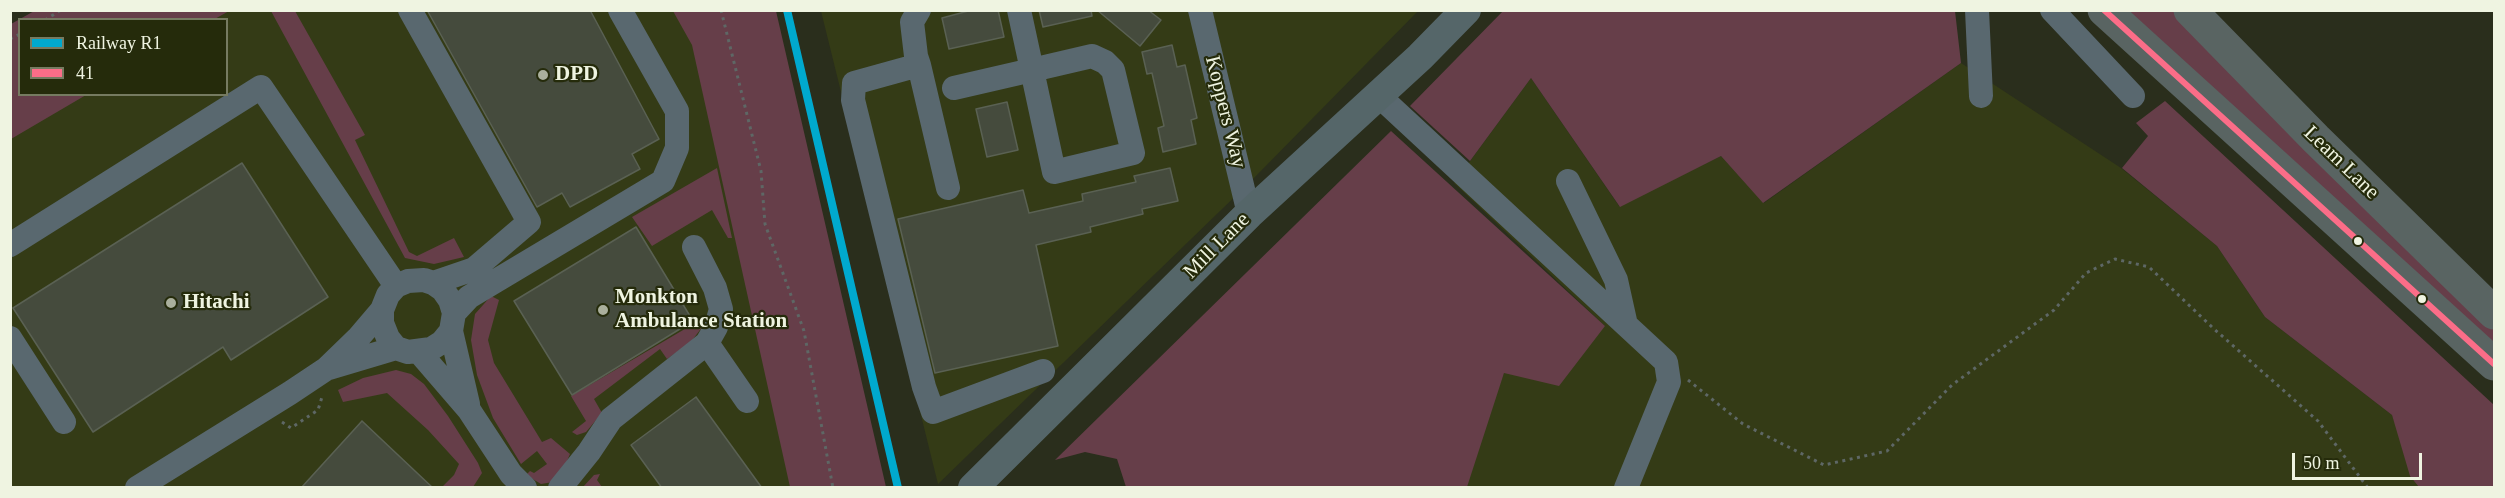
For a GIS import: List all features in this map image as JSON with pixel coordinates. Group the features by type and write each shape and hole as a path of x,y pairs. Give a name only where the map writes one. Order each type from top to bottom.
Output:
{"highway":[{"path":"2104,10 2494,364"},
{"name":"Leam Lane","path":"2190,10 2316,139 2494,313"}],"main road":[{"name":"Mill Lane","path":"973,488 1249,214 1466,10"}],"street":[{"path":"328,379 382,310 388,295 396,286 408,281 433,282 474,269 529,222 410,10"},
{"path":"137,488 328,379 408,350 431,349 442,342 469,297 663,182 677,148 677,111 620,10"},
{"path":"919,10 912,22 916,56 948,188"},
{"path":"954,88 1032,70 1092,56 1105,62 1113,70 1133,153 1054,172 1032,70 1019,10"},
{"name":"Koppers Way","path":"1200,10 1249,214"},
{"path":"1977,10 1981,96"},
{"path":"2052,10 2133,96"},
{"path":"919,65 854,83 853,100 924,387 933,412 1043,371"},
{"path":"10,245 261,87 396,286"},
{"path":"1378,95 1666,362 1669,382 1626,488"},
{"path":"1568,181 1616,280 1626,325"},
{"path":"560,488 589,452 611,419 707,343 716,327 721,309 715,288 694,248"},
{"path":"433,282 450,300 469,410"},
{"path":"382,310 382,323 388,338 408,350 469,410 511,474 525,488"},
{"path":"10,338 64,422"},
{"path":"707,343 747,401"}],"path":[{"path":"48,18 61,10"},
{"path":"721,10 761,171 765,224 804,331 834,488"},
{"path":"1666,362 1743,424 1824,465 1877,454 1887,451 1952,385 2054,310 2086,273 2115,259 2149,267 2213,328 2318,421 2368,488"},
{"path":"273,420 282,421 291,428 318,410 328,379"}],"shaded area":[{"path":"36,10 229,10 217,18 22,18"},
{"path":"84,10 717,11 830,487 11,487 10,51 18,85 18,96 228,96 228,18 69,18"},
{"path":"271,11 295,11 365,135 355,140 409,252 417,256 454,238 464,257 434,264 405,258"},
{"path":"673,11 776,11 886,487 790,487 692,45"},
{"path":"821,11 1418,11 1252,180 938,484"},
{"path":"1503,11 1955,11 1961,63 1763,203 1721,156 1620,207 1531,78 1470,161 1410,106"},
{"path":"2118,11 2177,11 2494,327 2494,350"},
{"path":"18,20 18,96 84,96 11,139 11,24"},
{"path":"1961,63 2121,168 2217,246 2265,317 2392,415 2419,487 1460,487 1504,373 1605,326 1454,183 1531,78 1619,206 1721,156 1764,203"},
{"path":"2165,101 2494,405 2494,487 2419,487 2410,476 2392,415 2265,317 2217,246 2122,168 2148,136 2136,123"},
{"path":"1391,131 1605,326 1559,386 1504,373 1467,487 1126,487 1117,459 1085,452 1055,460"},
{"path":"717,168 732,238 728,238 712,210 652,246 632,217"},
{"path":"491,296 499,300 488,340 494,363 542,442 551,438 570,454 564,468 553,482 541,484 526,475 530,471 534,473 547,464 537,451 521,464 493,418 477,375 471,340 475,314"},
{"path":"695,323 703,326 690,343 667,359 660,349 594,399 602,413 586,432 577,435 572,432 586,421 571,396"},
{"path":"396,370 411,374 424,384 448,416 482,473 473,487 442,487 454,475 459,464 428,430 387,393 343,402 338,390 363,378"},
{"path":"600,474 597,480 602,487 583,487 594,475"}],"building":[{"name":"DPD","path":"427,10 590,10 659,139 632,154 640,169 570,207 562,193 537,207"},
{"path":"972,10 998,10 1004,37 949,49 942,18"},
{"path":"1039,10 1091,10 1092,16 1043,27"},
{"path":"1097,10 1148,10 1161,20 1140,46"},
{"path":"1172,45 1177,67 1185,65 1197,118 1191,120 1196,144 1163,152 1158,128 1164,126 1152,73 1147,74 1142,52"},
{"path":"1007,102 1018,150 987,157 976,109"},
{"name":"Hitachi","path":"242,163 328,297 231,360 223,347 93,432 13,308"},
{"path":"1170,168 1178,201 1142,209 1143,214 1090,227 1091,232 1036,245 1058,346 935,373 898,219 1023,190 1029,213 1083,201 1082,194 1136,182 1134,176"},
{"name":"Monkton Ambulance Station","path":"636,227 693,321 572,395 514,301"},
{"path":"696,397 762,488 662,488 631,445"},
{"path":"362,421 433,488 301,488"}],"rail line":[{"name":"R1","path":"787,10 898,488"}],"transit line":[{"name":"41","path":"2104,10 2494,364"}],"place":[{"name":"DPD","path":"543,75"},
{"name":"Hitachi","path":"171,303"},
{"name":"Monkton Ambulance Station","path":"603,310"}]}
